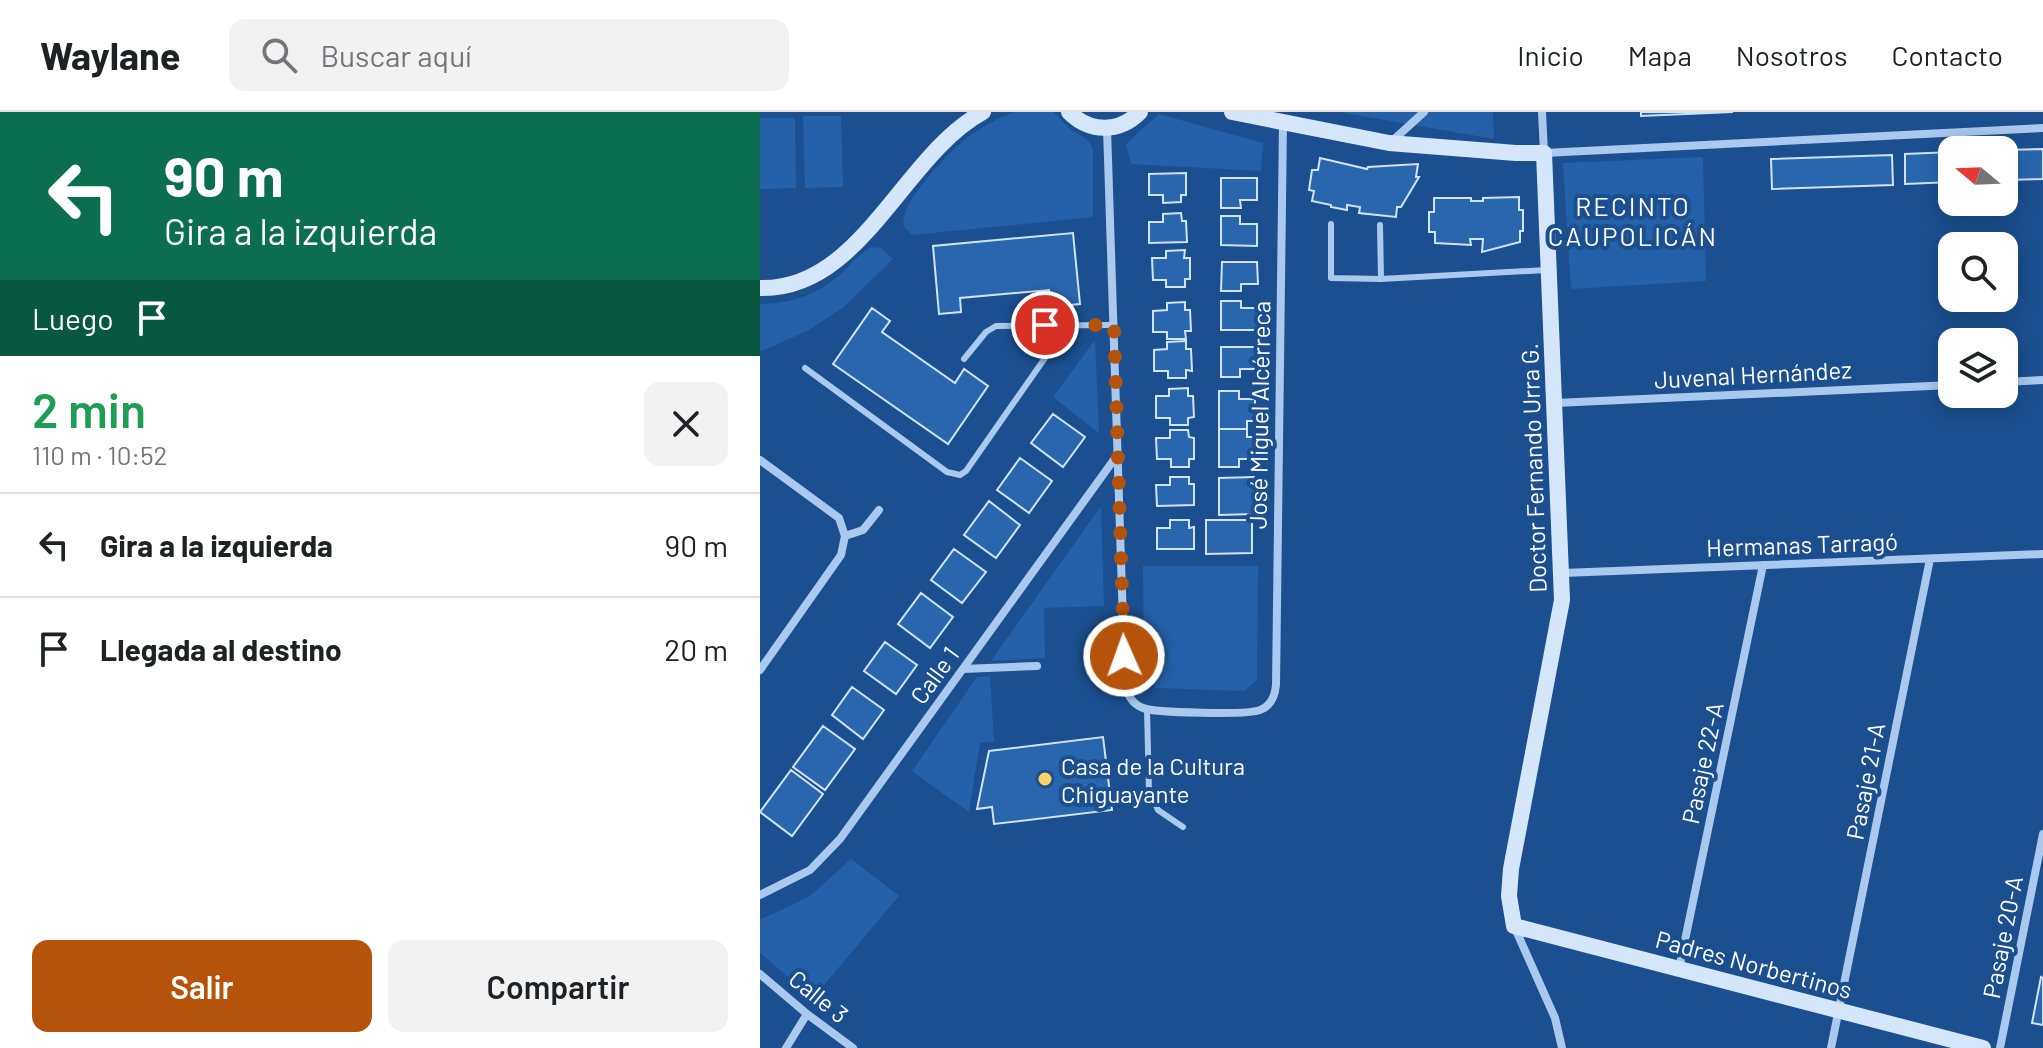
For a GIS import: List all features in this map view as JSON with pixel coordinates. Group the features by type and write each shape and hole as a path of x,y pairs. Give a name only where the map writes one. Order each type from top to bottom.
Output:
{"street":[{"path":"760,288 784,287 806,281 833,261 875,222 938,147 983,112"},
{"path":"1069,112 1083,123 1107,128 1125,124 1140,112"},
{"path":"1232,112 1389,143 1544,153 2043,128"},
{"path":"1389,143 1424,112"},
{"name":"Doctor Fernando Urra G.","path":"1542,112 1563,573 1559,624 1511,869 1509,896 1514,926 1555,1018 1562,1048"},
{"name":"José Miguel Alcérreca","path":"1147,710 1251,713 1268,706 1275,693 1283,122"},
{"path":"1107,128 1125,685 1130,698 1147,710"},
{"path":"2018,381 2043,380"},
{"name":"Juvenal Hernández","path":"1555,403 1938,386"},
{"name":"Calle 1","path":"760,895 795,880 826,856 1119,453"},
{"path":"760,460 839,518 845,536 841,555 760,670"},
{"path":"845,536 863,530 879,510"},
{"name":"Hermanas Tarragó","path":"1563,573 2043,554"},
{"name":"Pasaje 21-A","path":"1831,1048 1930,559"},
{"name":"Pasaje 22-A","path":"1679,969 1763,565"},
{"path":"963,669 1037,666"},
{"name":"Pasaje 20-A","path":"2000,1048 2043,834"},
{"name":"Padres Norbertinos","path":"1514,926 1983,1048"},
{"name":"Calle 3","path":"760,974 853,1048"},
{"path":"786,1048 807,1014"}],"lane":[{"path":"1331,224 1331,278 1381,279 1549,270"},
{"path":"1380,225 1381,279"},
{"path":"805,368 947,472 960,475 966,471 1068,325"},
{"path":"964,359 986,332 996,326 1114,325"},
{"path":"1147,710 1149,792 1158,810 1183,827"}],"shaded area":[{"path":"1014,112 1054,112 1071,130 1087,139 1093,149 1093,217 912,235 904,227 904,217 927,178 969,136"},
{"path":"1339,112 1493,112 1494,139"},
{"path":"1159,114 1263,143 1261,171 1131,164 1126,144"},
{"path":"803,116 841,116 843,187 805,188"},
{"path":"760,118 795,118 796,188 760,189"},
{"path":"1703,157 1706,281 1571,289 1563,163"},
{"path":"872,247 881,248 893,259 844,307 809,330 760,352 760,304 794,300 815,292"},
{"path":"1095,340 1099,433 1053,397"},
{"path":"1101,506 1104,606 1044,608 1045,658 991,661"},
{"path":"1143,566 1258,566 1257,680 1244,691 1155,688 1144,675"},
{"path":"990,676 994,742 980,743 969,812 912,771 977,677"},
{"path":"851,859 899,896 813,998 760,953 760,920 810,896"}],"building":[{"path":"1641,112 1733,112 1641,116"},
{"path":"2043,149 2043,179 2018,180 2018,150"},
{"path":"1938,153 1938,183 1905,184 1905,154"},
{"path":"1892,155 1893,185 1772,189 1771,159"},
{"path":"1320,158 1367,169 1418,164 1416,177 1419,177 1401,207 1397,207 1396,217 1359,213 1360,207 1347,205 1347,210 1312,201 1314,191 1309,190 1312,170 1318,170"},
{"path":"1186,173 1186,195 1181,195 1181,202 1163,203 1163,195 1149,195 1149,174"},
{"path":"1221,178 1257,178 1257,200 1240,200 1241,208 1221,208"},
{"path":"1519,197 1519,210 1523,210 1520,242 1482,252 1483,239 1470,239 1471,245 1435,243 1435,232 1429,232 1429,212 1434,212 1434,198 1483,201 1483,198"},
{"path":"1181,213 1182,221 1186,221 1187,242 1149,243 1149,222 1163,222 1163,214"},
{"path":"1221,216 1240,216 1240,224 1257,224 1257,246 1221,245"},
{"path":"1073,233 1080,304 1050,307 1049,290 960,298 961,312 939,314 933,246"},
{"path":"1185,250 1184,258 1190,258 1190,279 1185,279 1185,287 1166,287 1166,280 1153,280 1152,258 1166,258 1166,251"},
{"path":"1222,262 1257,262 1258,284 1241,284 1241,291 1221,291"},
{"path":"1221,301 1241,301 1241,308 1257,308 1257,330 1221,330"},
{"path":"1185,302 1185,310 1190,310 1191,331 1185,331 1186,339 1167,339 1167,332 1153,332 1153,311 1167,310 1167,303"},
{"path":"872,308 890,321 882,332 955,383 964,369 988,386 948,444 833,364"},
{"path":"1186,341 1186,349 1191,349 1192,371 1186,370 1186,378 1168,378 1168,371 1154,371 1154,350 1167,349 1167,342"},
{"path":"1221,347 1257,347 1257,369 1240,369 1240,377 1221,377"},
{"path":"1188,388 1188,396 1193,396 1194,417 1188,418 1188,425 1170,425 1170,418 1156,418 1156,396 1169,396 1169,389"},
{"path":"1219,391 1239,391 1239,399 1255,399 1255,421 1247,421 1247,429 1219,429"},
{"path":"1053,414 1085,437 1063,467 1031,443"},
{"path":"1219,429 1247,429 1247,437 1255,437 1255,459 1239,459 1239,467 1219,467"},
{"path":"1170,430 1188,430 1189,437 1194,438 1194,459 1189,459 1189,467 1171,467 1171,459 1157,459 1156,438 1170,438"},
{"path":"1020,458 1052,481 1029,513 997,490"},
{"path":"1170,477 1189,477 1189,484 1194,484 1194,505 1157,506 1156,485 1170,485"},
{"path":"1254,477 1254,514 1219,515 1219,478"},
{"path":"989,501 1020,525 996,558 964,535"},
{"path":"1170,520 1189,520 1189,528 1194,527 1194,549 1157,549 1157,528 1170,528"},
{"path":"1206,520 1252,520 1252,553 1206,554"},
{"path":"954,549 986,572 962,603 931,580"},
{"path":"921,593 953,617 930,648 898,624"},
{"path":"885,642 917,665 896,694 864,671"},
{"path":"852,687 884,710 863,739 832,715"},
{"path":"823,726 855,749 825,790 793,767"},
{"name":"Casa de la Cultura Chiguayante","path":"1103,737 1112,810 994,824 992,807 977,809 989,751"},
{"path":"791,770 823,794 792,836 760,812"},
{"path":"2043,978 2043,1025 2032,1023"}],"place":[{"name":"Casa de la Cultura Chiguayante","path":"1045,779"}],"district":[{"name":"RECINTO CAUPOLICÁN","path":"1633,220"}],"route":[{"path":"1045,325 1114,325 1124,656"}]}
